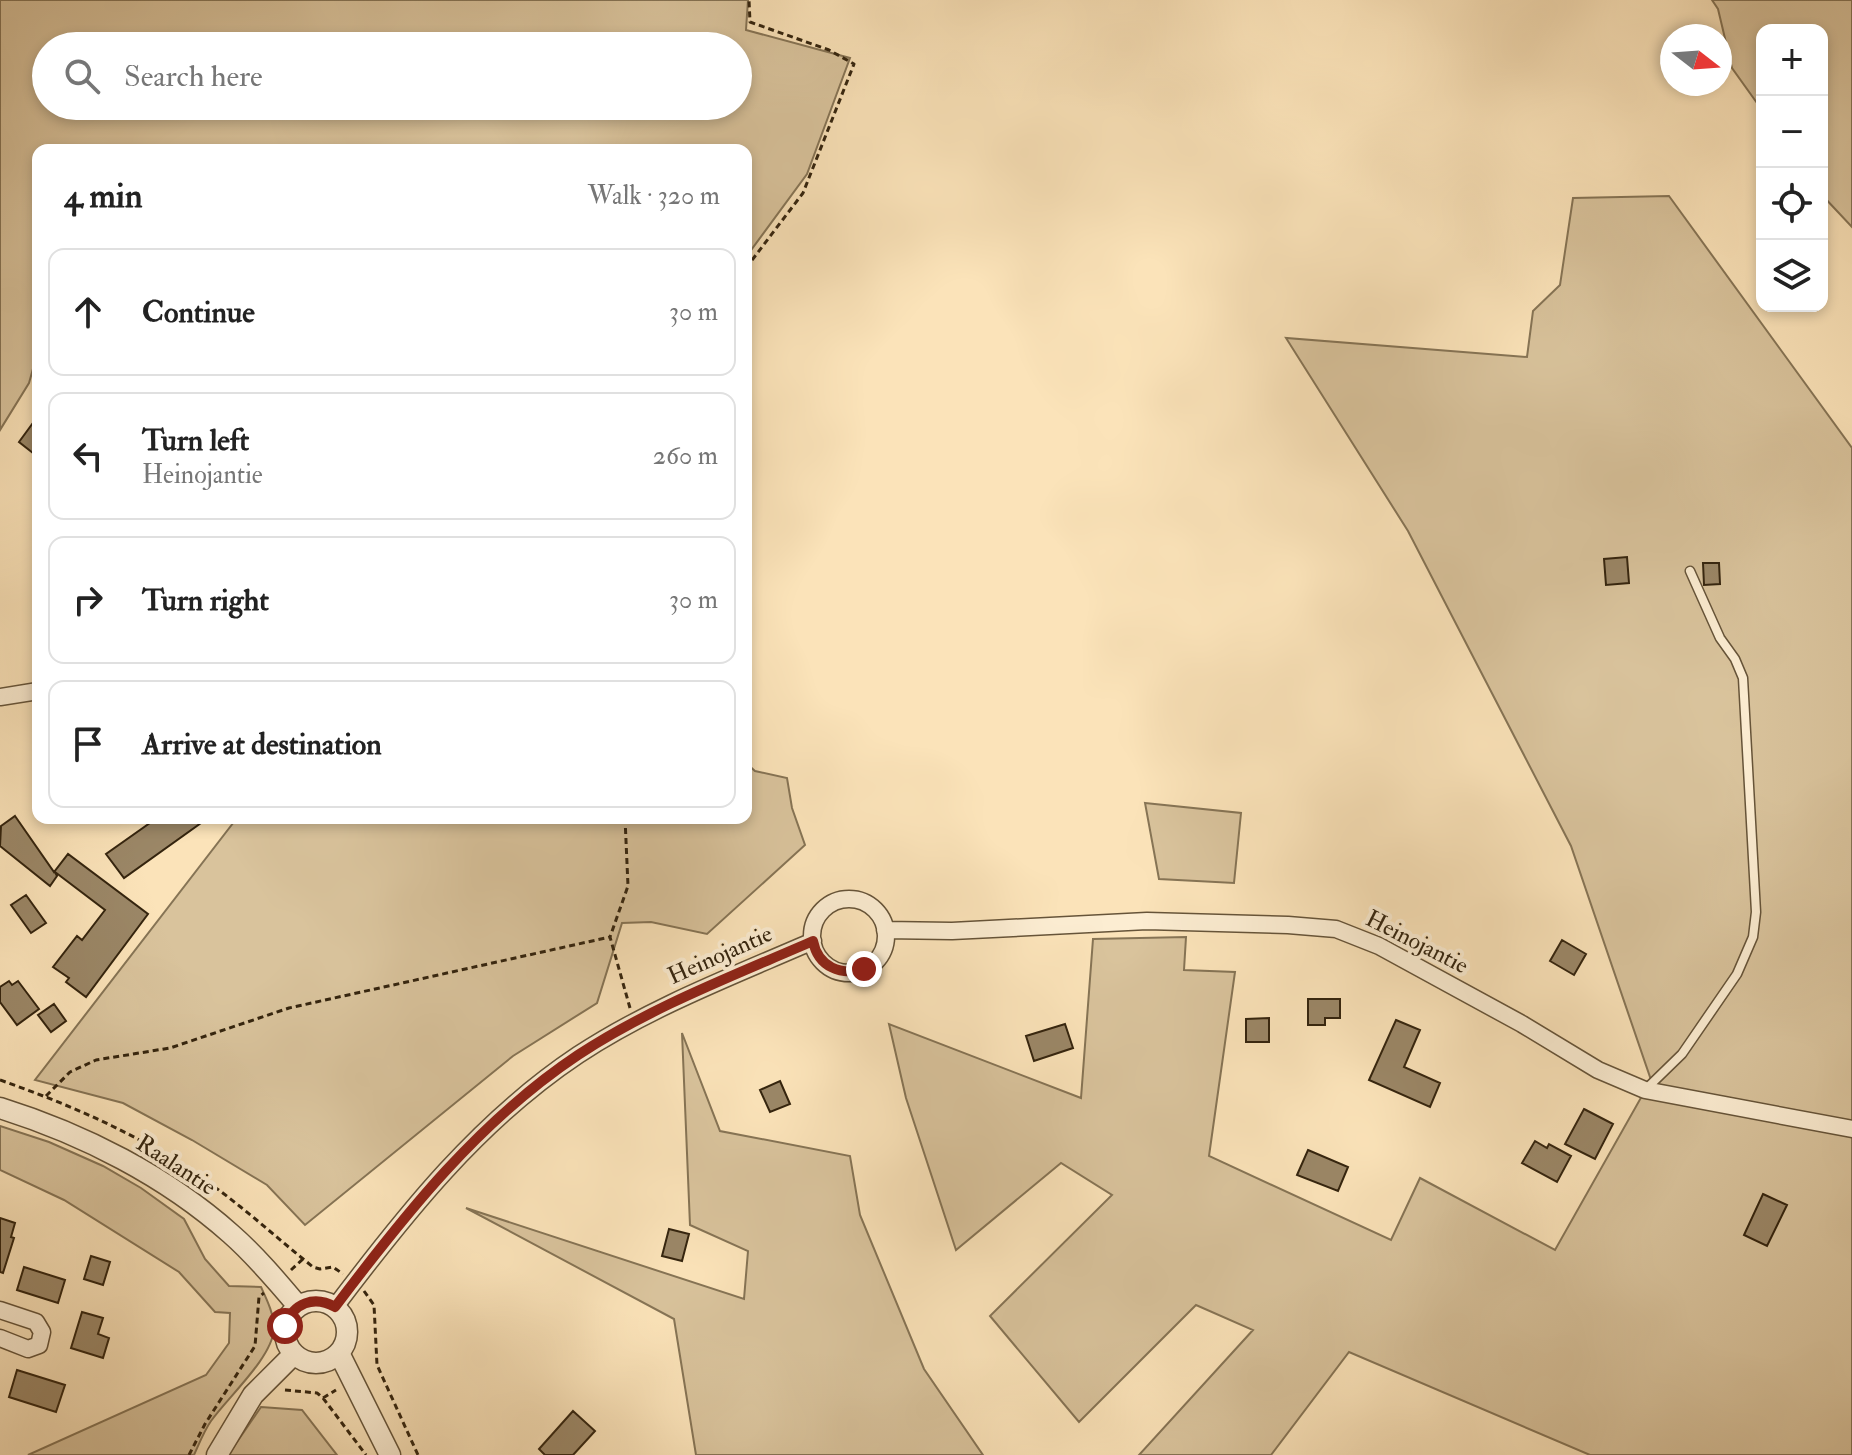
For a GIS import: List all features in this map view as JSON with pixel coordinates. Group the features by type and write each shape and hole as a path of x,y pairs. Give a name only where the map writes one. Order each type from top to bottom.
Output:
{"street":[{"path":"0,697 32,692"},
{"path":"841,900 864,902 874,909 885,930 885,942 874,963 853,973 830,968 820,959 813,941 814,924 820,913 841,900"},
{"name":"Heinojantie","path":"885,930 952,931 1147,921 1336,929 1379,946 1522,1024 1598,1070 1645,1090 1852,1129"},
{"name":"Heinojantie","path":"335,1307 431,1185 487,1127 533,1087 634,1022 813,941"},
{"name":"Raalantie","path":"0,1108 38,1120 73,1136 131,1164 181,1194 232,1234 298,1306"},
{"path":"319,1301 335,1307 347,1329 347,1338 339,1353 321,1363 310,1363 293,1355 287,1345 285,1326 288,1317 298,1306 319,1301"},
{"path":"0,1310 36,1322 42,1332 39,1345 28,1349 0,1338"},
{"path":"339,1353 390,1455"},
{"path":"217,1455 253,1395 293,1355"}],"lane":[{"path":"1645,1090 1682,1054 1737,974 1753,937 1756,912 1743,678 1735,659 1720,638 1690,571"}],"path":[{"path":"749,0 750,22 829,50 854,64 803,193 752,260"},
{"path":"625,824 628,886 610,937 634,1022"},
{"path":"46,1096 70,1072 96,1060 170,1048 289,1008 610,937"},
{"path":"189,1455 255,1346 259,1297 303,1259"},
{"path":"377,1365 418,1455"},
{"path":"272,1375 286,1391 317,1393 323,1398 366,1455"},
{"path":"323,1398 352,1380"}],"shaded area":[{"path":"0,0 748,0 746,30 850,58 807,174 752,249 752,144 32,144 32,372 29,383 0,430"},
{"path":"1712,0 1852,0 1852,227 1828,201 1828,24 1756,24 1756,102 1732,68 1732,24 1722,24"},
{"path":"1669,196 1852,448 1852,1455 1590,1455 1349,1352 1271,1455 1139,1455 1253,1330 1196,1305 1079,1422 990,1316 1112,1195 1061,1163 956,1250 906,1098 889,1024 1081,1098 1093,939 1186,937 1184,970 1235,972 1209,1156 1391,1240 1420,1178 1555,1250 1651,1080 1571,846 1408,531 1286,338 1527,357 1533,311 1560,285 1573,198"},
{"path":"752,768 787,778 792,808 805,845 707,934 651,922 622,923 597,1003 513,1056 305,1225 267,1185 192,1140 123,1103 35,1080 232,824 752,824"},
{"path":"1145,803 1241,813 1234,883 1159,879"},
{"path":"682,1033 720,1131 850,1156 860,1215 924,1369 983,1455 696,1455 674,1319 466,1208 744,1299 748,1251 690,1225"},
{"path":"0,1126 49,1142 103,1166 141,1188 184,1219 205,1259 229,1286 261,1287 273,1318 271,1340 258,1365 211,1421 194,1455 28,1455 206,1375 229,1343 230,1313 215,1312 179,1272 64,1200 0,1170"},
{"path":"261,1407 302,1410 337,1455 228,1455"}],"building":[{"path":"32,424 32,452 19,442"},
{"path":"1627,557 1629,583 1606,585 1604,559"},
{"path":"1703,563 1719,563 1720,584 1704,585"},
{"path":"15,816 54,872 68,854 148,914 86,997 66,982 69,978 53,967 77,936 82,940 105,910 55,872 57,876 50,886 0,846 1,826"},
{"path":"148,824 200,824 124,878 106,854"},
{"path":"26,895 46,923 31,933 11,905"},
{"path":"1562,940 1586,954 1574,975 1550,961"},
{"path":"9,981 12,985 18,981 39,1009 17,1025 0,1002 0,987"},
{"path":"1308,999 1340,999 1340,1018 1325,1018 1325,1025 1308,1025"},
{"path":"54,1004 66,1021 51,1032 38,1015"},
{"path":"1269,1018 1269,1042 1246,1042 1246,1019"},
{"path":"1396,1020 1420,1030 1404,1067 1440,1083 1430,1107 1369,1080"},
{"path":"1065,1024 1073,1048 1034,1061 1026,1036"},
{"path":"780,1081 790,1104 770,1112 760,1090"},
{"path":"1584,1109 1613,1124 1595,1159 1565,1144"},
{"path":"1535,1141 1547,1148 1549,1144 1571,1156 1557,1182 1522,1163"},
{"path":"1308,1150 1348,1167 1338,1191 1297,1175"},
{"path":"1763,1194 1787,1205 1767,1246 1744,1235"},
{"path":"0,1218 15,1223 11,1237 14,1238 3,1273 0,1272"},
{"path":"669,1229 689,1234 682,1261 662,1256"},
{"path":"91,1256 110,1262 103,1285 84,1279"},
{"path":"24,1267 65,1280 58,1303 17,1290"},
{"path":"82,1312 103,1318 98,1334 109,1338 103,1358 71,1348"},
{"path":"17,1370 65,1385 56,1412 9,1397"},
{"path":"573,1411 595,1431 573,1455 545,1455 539,1449"}],"route":[{"path":"285,1326 298,1306 310,1301 335,1307 431,1185 487,1127 533,1087 580,1054 665,1006 813,941 820,959 830,968 853,973 864,969"}]}
